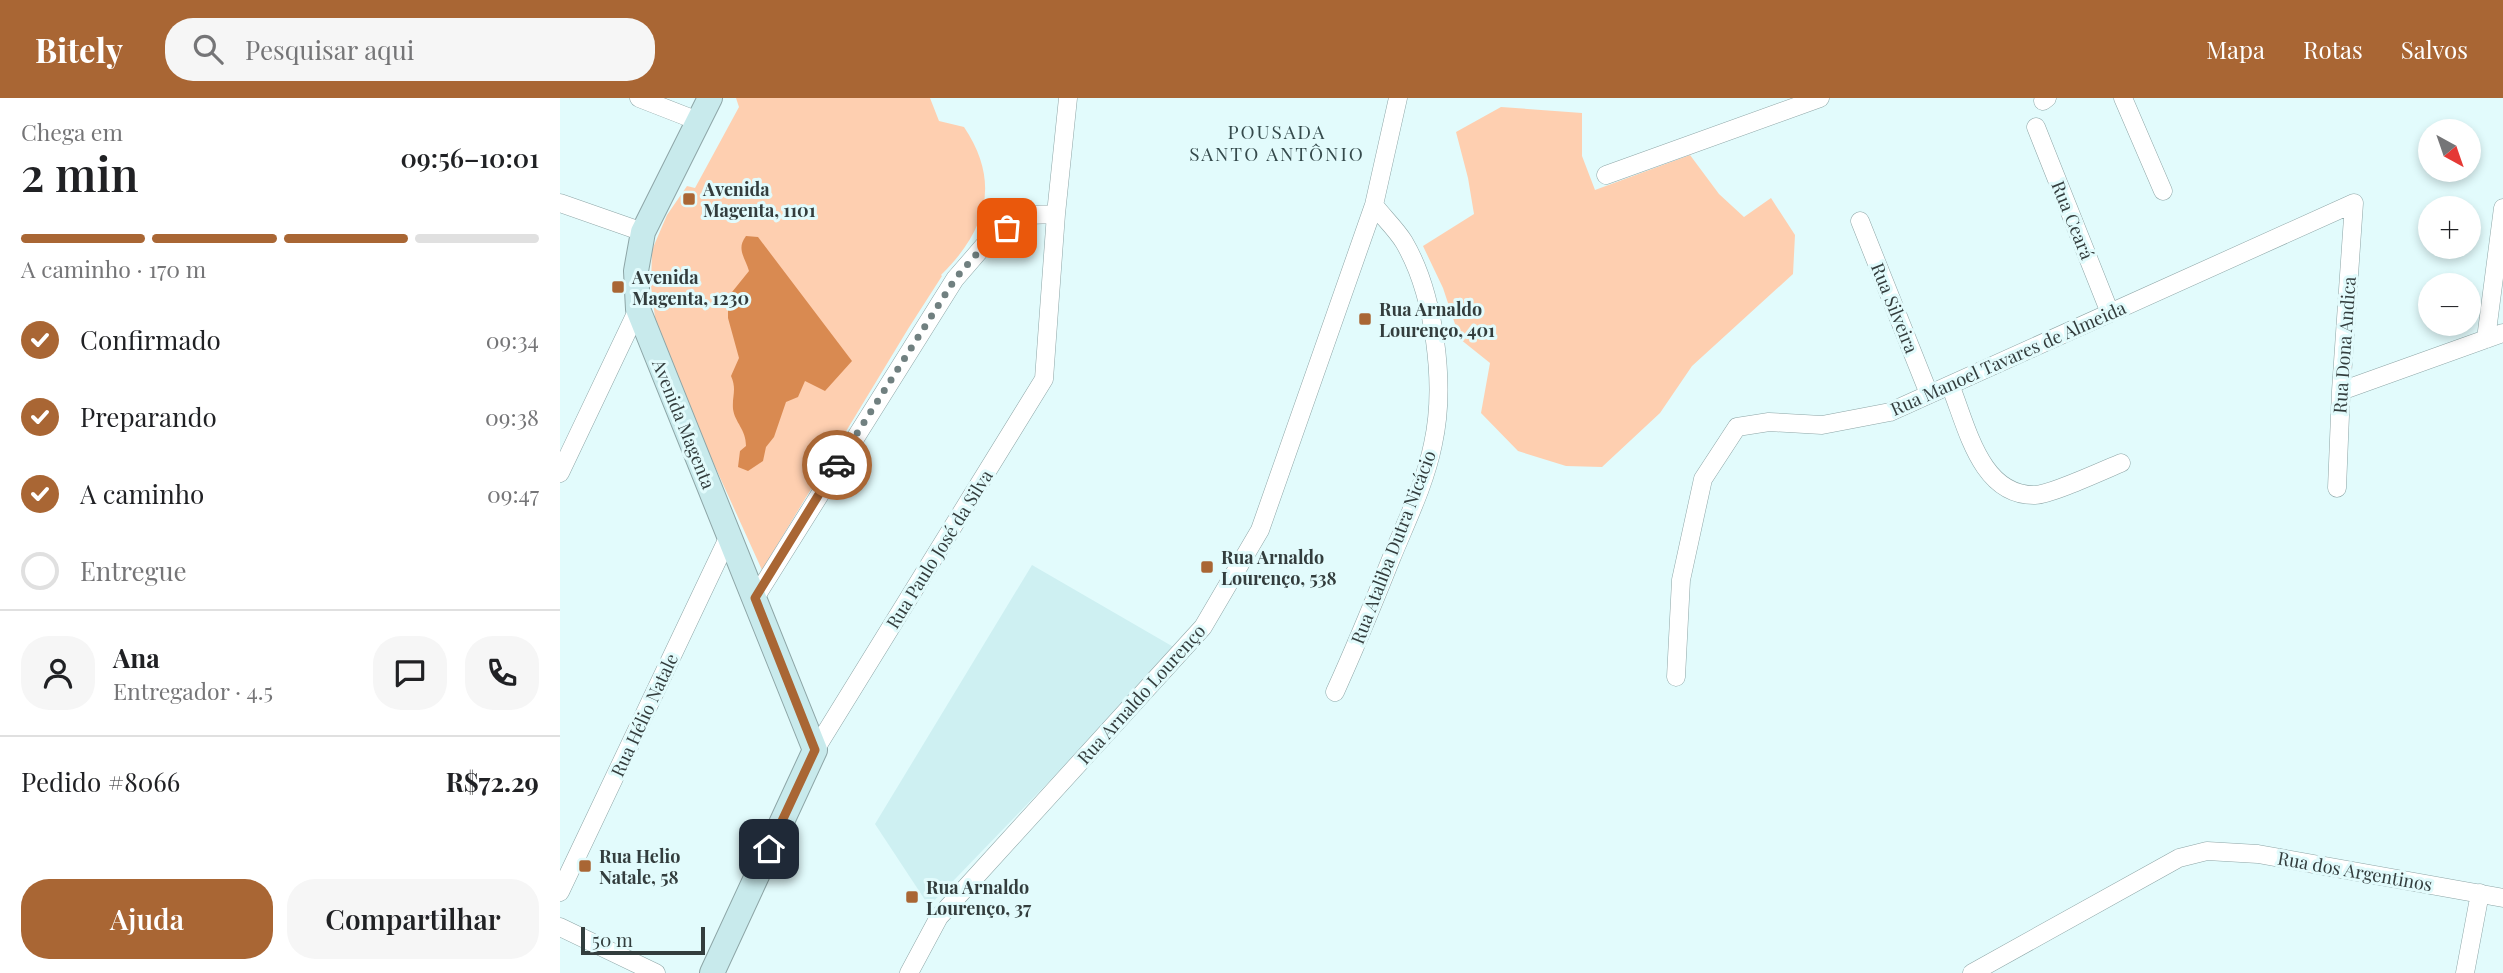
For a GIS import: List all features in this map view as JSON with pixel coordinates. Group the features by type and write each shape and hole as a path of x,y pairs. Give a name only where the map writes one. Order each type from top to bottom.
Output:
{"street":[{"path":"639,98 698,121"},
{"name":"Avenida Magenta","path":"710,98 643,232 636,271 638,309 815,750"},
{"name":"Rua Paulo José da Silva","path":"712,973 815,750 1044,379 1068,98"},
{"name":"Rua Arnaldo Lourenço","path":"909,973 939,917 1203,627 1260,530 1374,205 1398,98"},
{"path":"1606,175 1820,98"},
{"path":"2123,98 2163,191"},
{"name":"Rua Ceará","path":"2036,127 2110,313"},
{"path":"560,202 643,232"},
{"name":"Rua Manoel Tavares de Almeida","path":"1676,677 1681,580 1703,478 1737,427 1769,422 1822,425 1890,412 2354,203"},
{"name":"Rua Dona Andica","path":"2337,488 2354,203"},
{"name":"Rua Ataliba Dutra Nicácio","path":"1335,692 1364,628 1415,500 1433,444 1438,385 1434,333 1422,282 1404,241 1374,205"},
{"path":"2341,391 2494,336 2503,208"},
{"path":"755,598 955,279 987,242 1028,215 1056,214"},
{"name":"Rua Silveira","path":"1860,221 1929,394"},
{"path":"560,473 638,309"},
{"path":"1950,385 1979,457 1991,477 2014,492 2037,495 2121,463"},
{"name":"Rua Hélio Natale","path":"560,892 729,538"},
{"name":"Rua dos Argentinos","path":"1972,973 2179,858 2207,851 2258,854 2503,898"},
{"path":"2465,973 2480,893"},
{"path":"560,927 656,973"}],"shaded area":[{"path":"736,98 930,98 939,121 964,127 976,147 985,186 984,205 969,241 941,275 762,570 658,341 651,286 652,250 667,215 687,186 695,188 739,107"},
{"path":"1501,107 1582,113 1582,156 1595,190 1690,155 1719,194 1744,217 1771,198 1795,235 1793,274 1692,366 1660,413 1602,467 1566,466 1518,451 1481,413 1490,363 1460,339 1443,288 1423,246 1474,214 1456,132"},
{"path":"746,236 758,237 852,361 825,391 805,381 798,397 786,402 774,437 766,447 763,461 748,471 738,467 740,451 746,446 733,409 734,389 731,376 739,358 728,318 728,297 749,271 742,253"},
{"path":"1032,565 1177,649 929,906 875,824"}],"way so far":[{"path":"837,465 955,279 987,242 1007,228"}],"place":[{"name":"Avenida Magenta, 1101","path":"689,199"},
{"name":"Avenida Magenta, 1230","path":"618,287"},
{"name":"Rua Arnaldo Lourenço, 401","path":"1365,319"},
{"name":"Rua Arnaldo Lourenço, 538","path":"1207,567"},
{"name":"Rua Helio Natale, 58","path":"585,866"},
{"name":"Rua Arnaldo Lourenço, 37","path":"912,897"}],"district":[{"name":"POUSADA SANTO ANTÔNIO","path":"1277,142"}],"route":[{"path":"769,849 815,750 755,598 837,465"}]}
